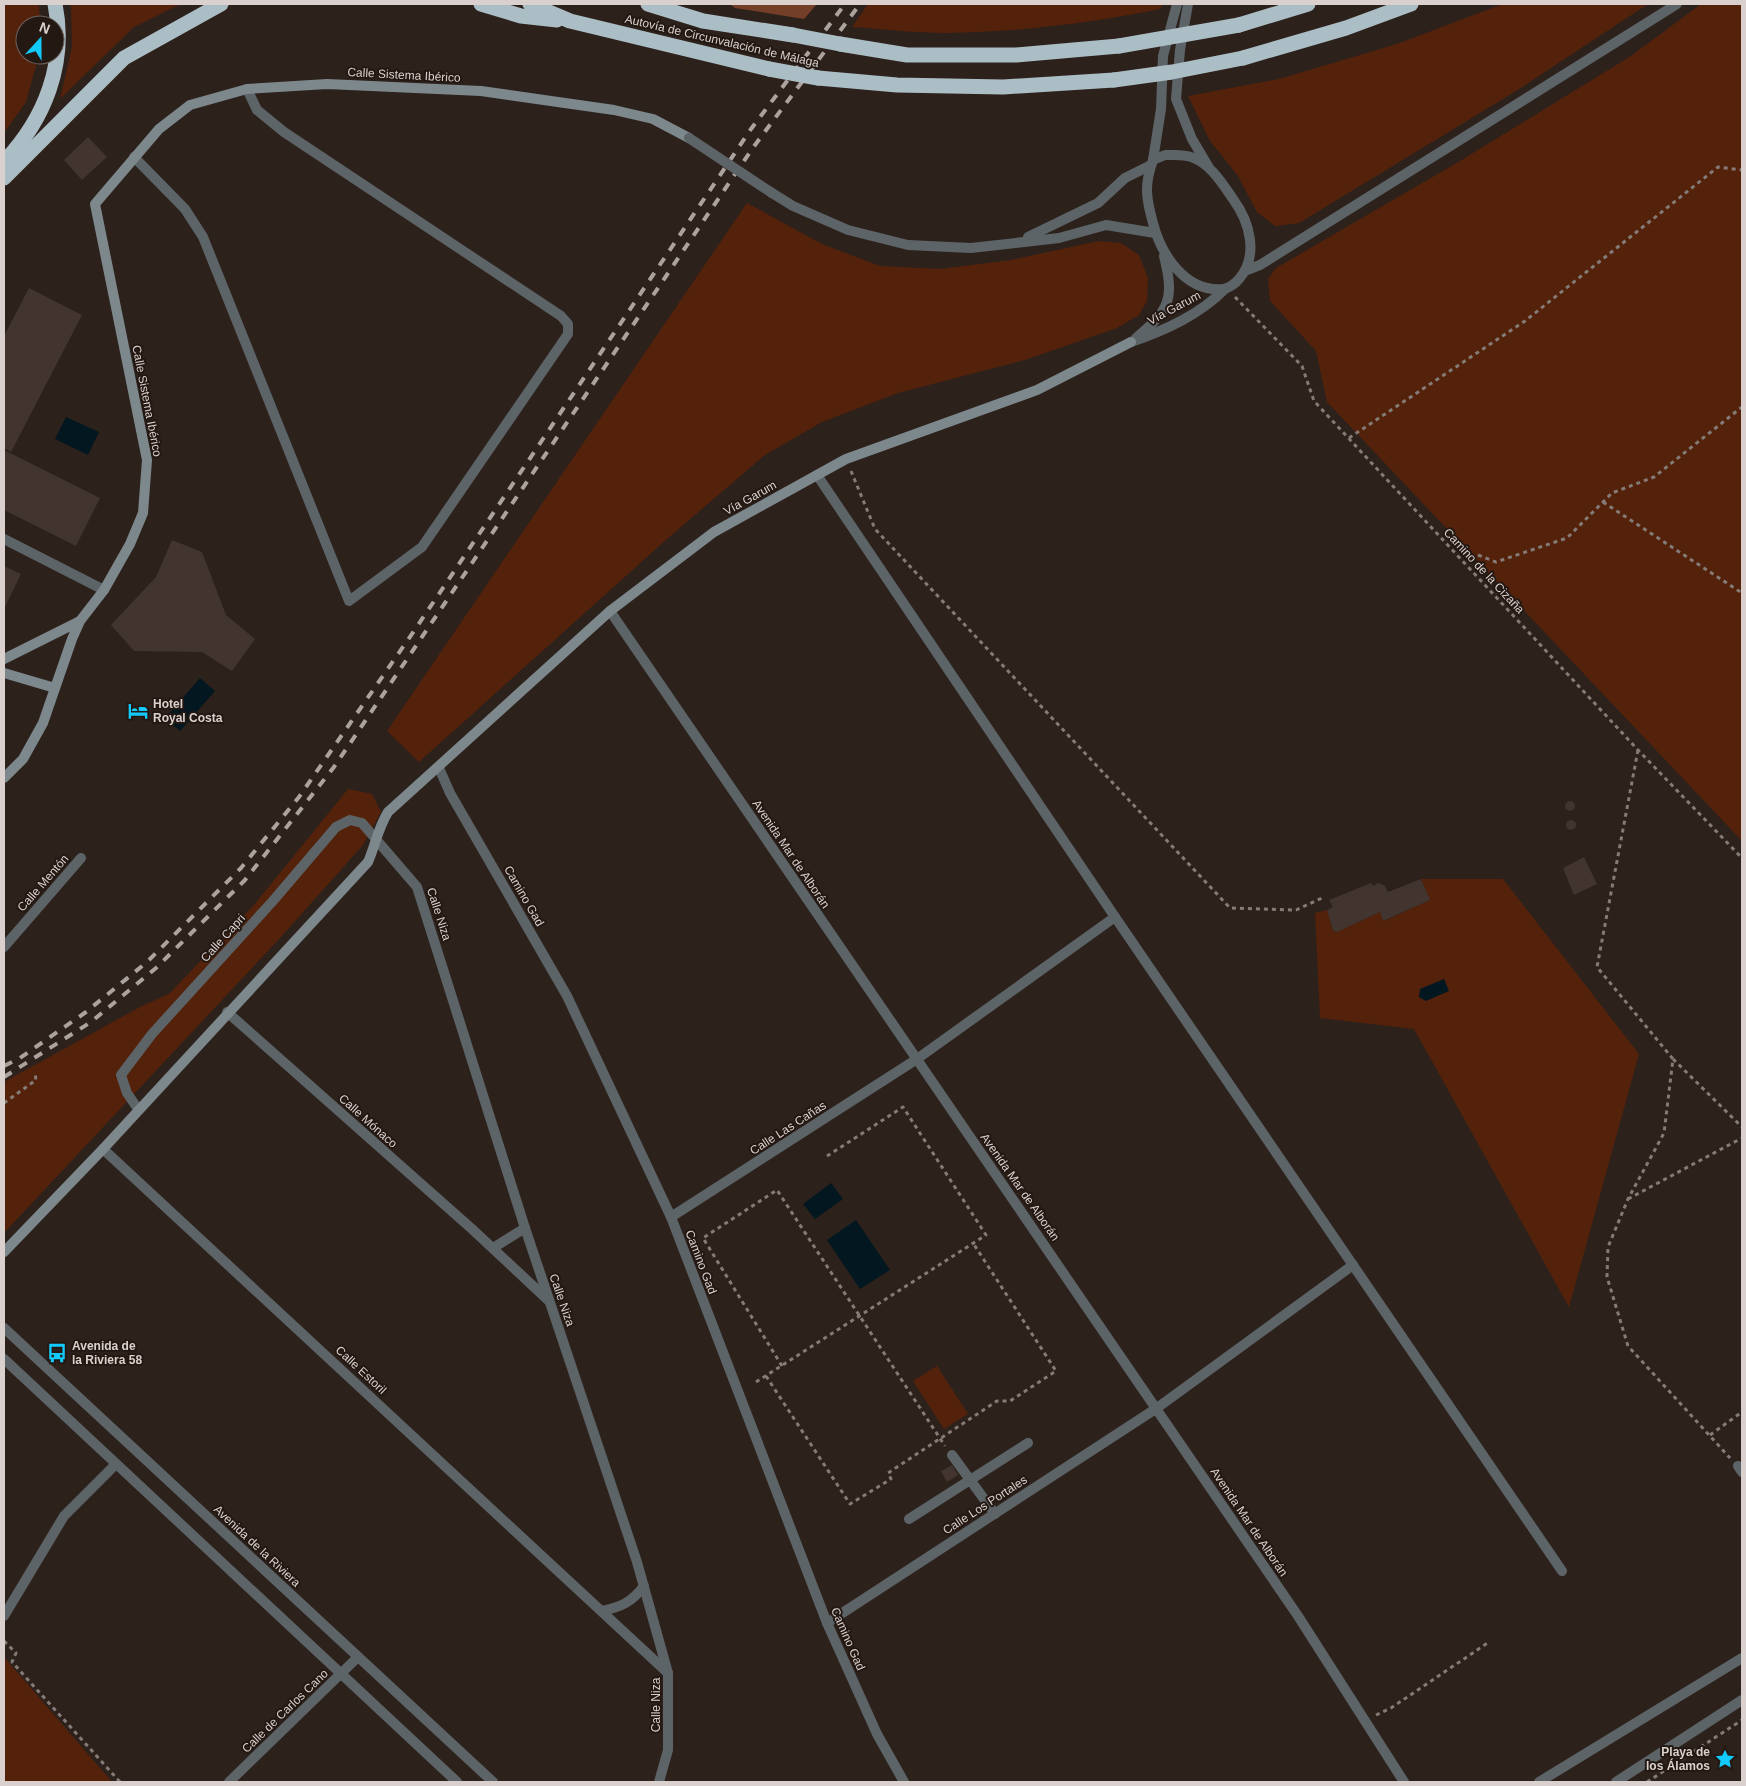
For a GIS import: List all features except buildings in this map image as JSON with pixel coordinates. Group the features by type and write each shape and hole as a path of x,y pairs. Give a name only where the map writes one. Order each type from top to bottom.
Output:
{"highway":[{"path":"4,162 18,147 38,118 52,87 57,55 58,18 55,4"},
{"path":"4,178 124,58 221,4"},
{"path":"481,4 521,16 570,21"},
{"name":"Autovía de Circunvalación de Málaga","path":"530,4 570,21 769,69 818,78 897,85 1003,88 1114,80 1172,72 1243,58 1346,28 1411,4"},
{"name":"Autovía de Circunvalación de Málaga","path":"648,4 703,21 907,55 1016,55 1120,46 1239,25 1308,4"}],"street":[{"path":"1178,4 1162,56 1161,109 1152,162 1146,177 1146,199 1155,233 1163,253 1178,271 1198,285 1226,289 1235,284 1247,270 1251,248 1247,225 1237,204 1208,167 1192,139 1176,99 1180,50 1188,4"},
{"path":"1247,270 1260,266 1677,4"},
{"name":"Calle Sistema Ibérico","path":"4,778 23,759 43,723 80,620 104,590 130,544 144,513 146,460 95,204 159,128 190,105 247,89 326,84 481,91 614,110 653,118 689,138 772,194 793,206 848,230 908,245 971,248 1018,241"},
{"path":"134,157 185,209 203,237 350,601 422,547 568,334 568,324 561,316 284,132 257,110 247,89"},
{"path":"1018,241 1054,226 1098,203 1125,178 1165,155 1191,156 1208,167"},
{"path":"1018,241 1059,238 1106,225 1155,233"},
{"name":"Vía Garum","path":"1131,342 1158,319 1166,307 1170,281 1163,253"},
{"name":"Vía Garum","path":"439,768 610,611 714,532 846,459 1037,390 1131,342 1158,332 1200,311 1226,289"},
{"path":"817,475 1115,917 1562,1571"},
{"path":"4,540 104,590"},
{"name":"Avenida Mar de Alborán","path":"610,611 1157,1408 1298,1616 1404,1782"},
{"path":"4,659 80,620"},
{"path":"4,672 55,688"},
{"path":"4,1252 368,862 380,826 388,812 439,768"},
{"name":"Camino Gad","path":"439,768 450,793 567,996 670,1216 827,1623 877,1734 904,1782"},
{"name":"Calle Capri","path":"138,1110 127,1093 121,1075 152,1034 272,902 336,827 350,820 362,823 376,842"},
{"name":"Calle Niza","path":"376,842 417,887 525,1228 644,1586 668,1673 668,1750 659,1782"},
{"name":"Calle Mentón","path":"4,947 81,858"},
{"name":"Calle Las Cañas","path":"670,1216 917,1059 1115,917"},
{"name":"Calle Mónaco","path":"227,1012 493,1248 550,1302"},
{"name":"Calle Estoril","path":"102,1149 668,1673"},
{"path":"493,1248 525,1228"},
{"name":"Calle Los Portales","path":"827,1623 1157,1408 1353,1265"},
{"name":"Avenida de la Riviera","path":"4,1328 493,1782"},
{"path":"4,1359 457,1782"},
{"path":"909,1519 1028,1443"},
{"path":"952,1455 995,1514"},
{"path":"4,1616 64,1516 116,1464"},
{"path":"602,1611 628,1603 634,1599 644,1586"},
{"name":"Calle de Carlos Cano","path":"229,1782 358,1657"},
{"path":"1539,1782 1742,1658"},
{"path":"1616,1782 1742,1700"}],"path":[{"path":"1349,438 1525,321 1718,167 1742,170"},
{"name":"Camino de la Cizaña","path":"1226,289 1302,366 1314,401 1638,750 1742,858"},
{"path":"1478,555 1496,562 1567,538 1612,493 1654,477 1742,407"},
{"path":"846,459 875,529 1230,908 1296,910 1322,898"},
{"path":"1603,502 1742,593"},
{"path":"1638,750 1598,967 1673,1060 1742,1127"},
{"path":"1673,1060 1664,1133 1628,1199 1608,1247 1607,1277 1628,1346 1740,1469"},
{"path":"4,1102 36,1080 35,1073"},
{"path":"756,1382 986,1235 903,1107 824,1158"},
{"path":"1628,1199 1742,1138"},
{"path":"782,1366 703,1238 777,1190 940,1440 952,1455"},
{"path":"766,1376 850,1504 891,1478 888,1474 997,1401 1010,1401 1056,1371 973,1243"},
{"path":"1710,1435 1742,1412"},
{"path":"4,1642 16,1653 12,1662 120,1782"},
{"path":"1375,1715 1391,1708 1489,1642"},
{"path":"1647,1782 1742,1720"}],"shaded area":[{"path":"4,4 39,4 40,15 15,15 15,65 36,65 26,102 4,133"},
{"path":"71,4 181,4 134,27 60,99 72,47"},
{"path":"730,4 817,4 804,19 735,8"},
{"path":"868,4 1163,4 1160,9 1107,19 1028,29 947,33 852,27"},
{"path":"1503,4 1648,4 1516,91 1299,223 1275,226 1257,212 1238,176 1210,141 1188,96 1279,79 1397,44"},
{"path":"1701,4 1742,4 1742,841 1327,402 1316,351 1270,301 1268,279 1276,268 1460,161 1631,56"},
{"path":"747,203 822,244 880,266 940,269 1011,260 1099,241 1121,243 1139,255 1148,278 1147,301 1139,315 1117,328 1025,360 898,393 822,422 765,455 667,539 419,762 387,731"},
{"path":"348,789 372,794 381,812 363,845 281,937 4,1233 4,1082 140,1007 169,994 254,905"},
{"path":"1421,879 1503,879 1639,1054 1569,1307 1414,1029 1320,1018 1315,913 1327,910 1333,931 1337,932 1380,912 1384,921 1430,900"},
{"path":"937,1366 968,1414 944,1429 913,1381"},
{"path":"4,1657 112,1782 4,1782"}],"water":[{"path":"66,417 99,432 88,455 55,439"},
{"path":"200,678 215,691 180,731 165,718"},
{"path":"1444,979 1449,991 1426,1001 1419,997 1420,989"},
{"path":"831,1183 843,1199 815,1219 803,1204"},
{"path":"856,1220 890,1270 860,1289 827,1240"}],"railway":[{"path":"4,1066 20,1058 86,1012 147,962 241,868 299,797 414,631 751,129 845,4"},
{"path":"4,1077 91,1022 156,968 245,880 334,767 752,149 860,4"}],"place":[{"name":"Hotel Royal Costa","path":"138,711"},
{"name":"Avenida de la Riviera 58","path":"57,1353"},
{"name":"Playa de los Álamos","path":"1725,1759"}]}
